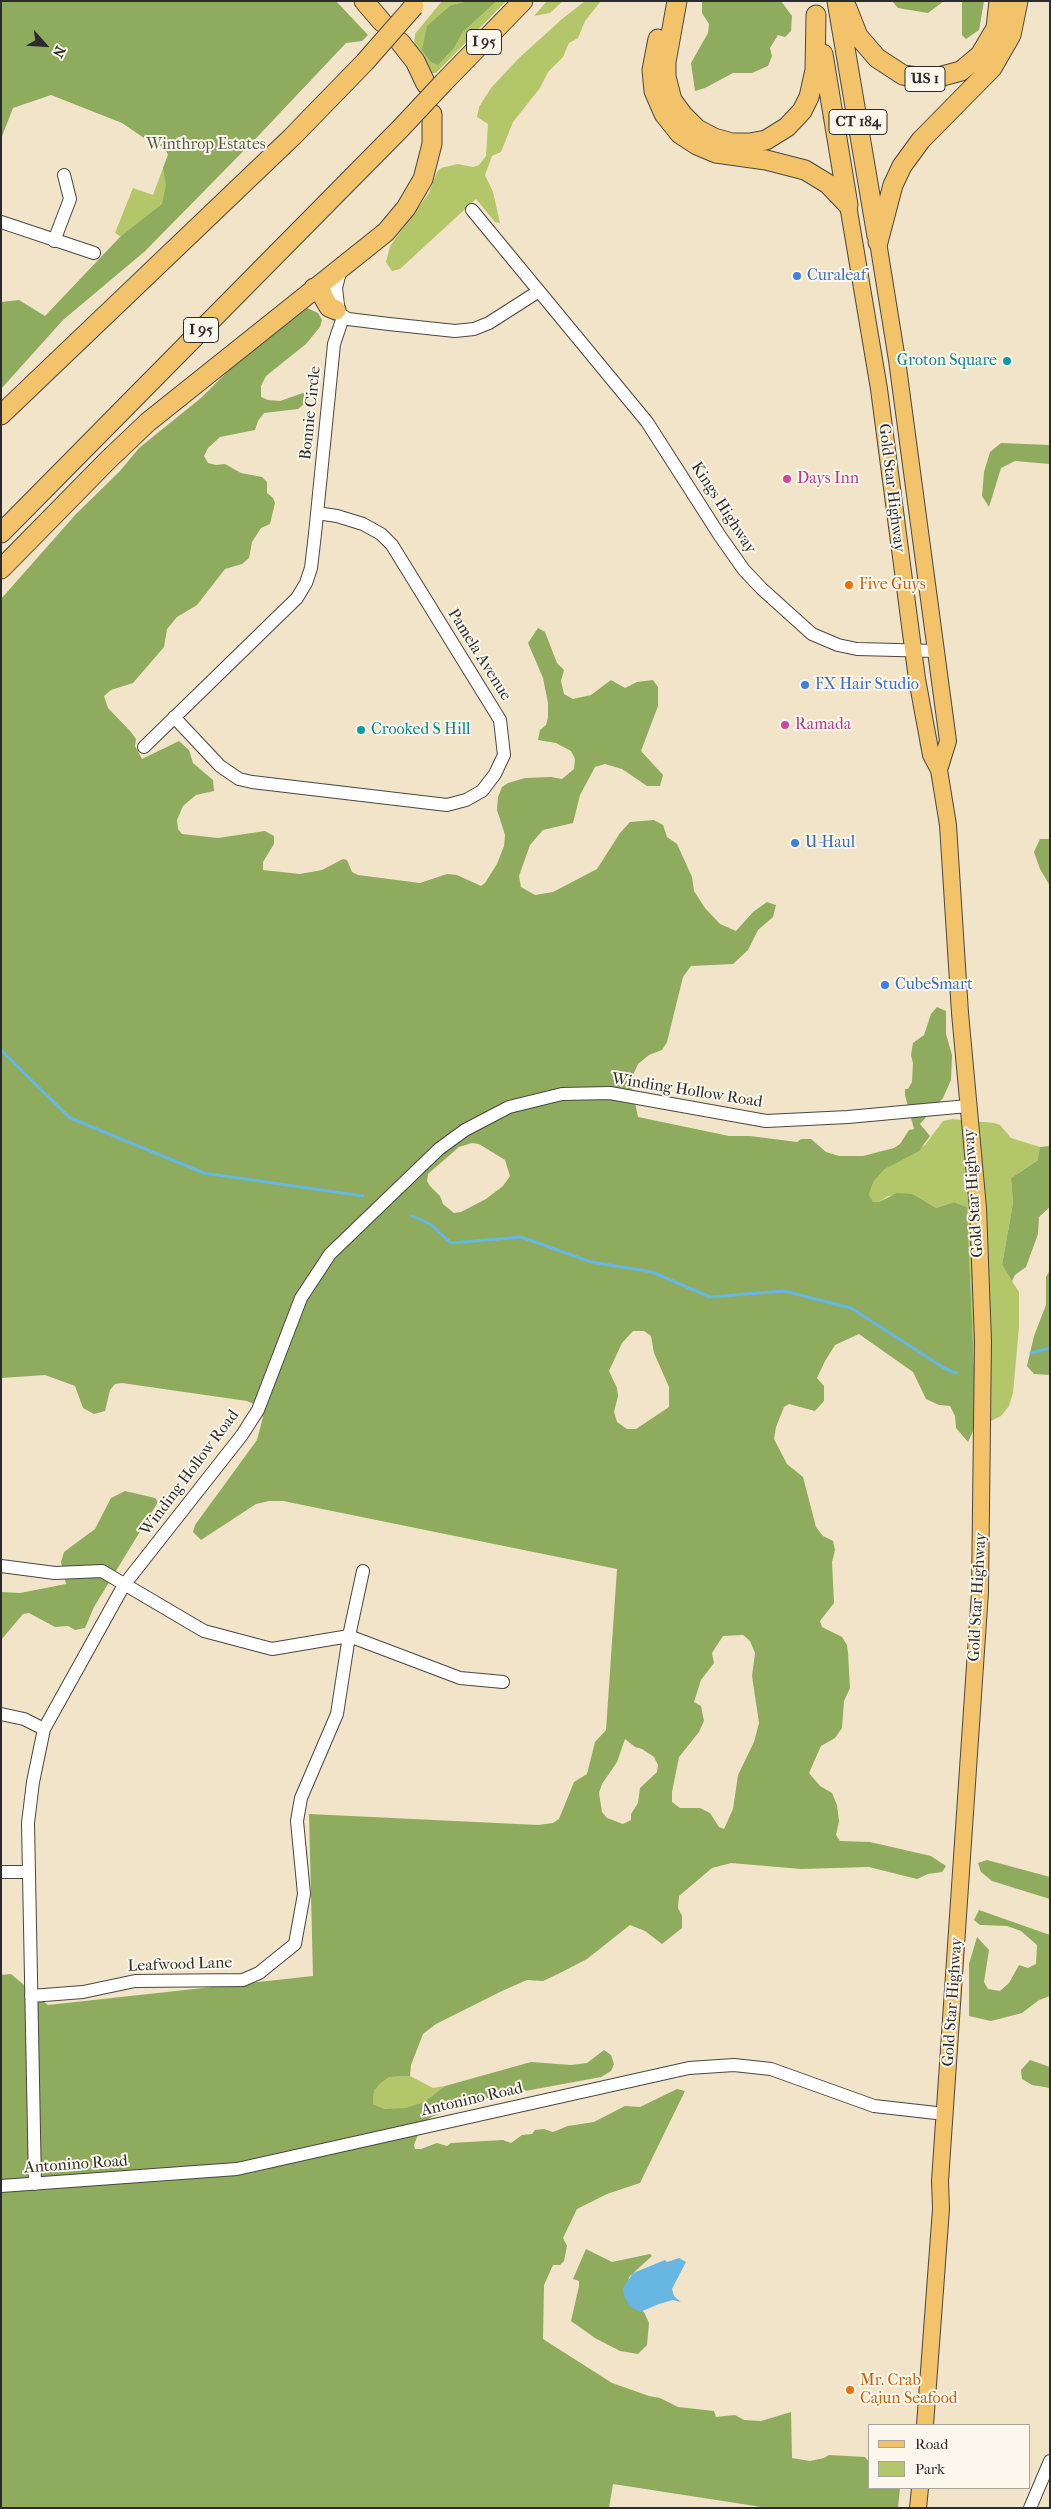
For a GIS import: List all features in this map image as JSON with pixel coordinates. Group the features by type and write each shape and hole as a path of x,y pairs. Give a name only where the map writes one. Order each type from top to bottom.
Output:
{"highway":[{"path":"364,1 382,22"},
{"name":"I 95","path":"1,533 523,1"},
{"name":"CT 184","path":"838,1 878,242"},
{"name":"US 1","path":"845,1 854,29 873,54 900,74 925,79 954,74 977,59 989,43 996,28 998,1"},
{"path":"878,242 893,186 902,166 921,140 992,68 1011,35 1018,1"},
{"path":"1,415 292,137 365,62 416,4"},
{"path":"676,4 666,62 668,85 674,103 683,115 702,133 719,140 742,143 760,141 772,136 790,124 804,107 811,90 815,70 815,8"},
{"path":"676,4 658,40 652,72 658,101 673,126 687,139 713,152 786,164 808,172 828,184 848,205"},
{"name":"CT 184","path":"815,8 848,205"},
{"path":"400,42 415,62 426,84"},
{"path":"1,569 148,422 386,232 417,192 431,149 432,114"},
{"path":"1,520 194,325 342,186"},
{"path":"314,288 322,295 330,308 339,313"},
{"path":"1,411 28,390"}],"main road":[{"name":"Gold Star Highway","path":"848,205 879,390 913,652 931,755 939,770 948,825 968,1106 978,1208 983,1341 982,1507 979,1606 944,2114 940,2181 941,2209 925,2424"},
{"name":"Gold Star Highway","path":"878,242 897,360 948,741 939,770"},
{"path":"918,2508 920,2489"}],"street":[{"path":"54,241 70,199 64,175"},
{"name":"Kings Highway","path":"472,210 647,422 720,536 744,570 762,589 812,634 828,642 857,649 913,652 936,651"},
{"path":"1,222 94,253"},
{"path":"341,268 336,288 339,313 350,320 455,331 474,329 489,323 539,291"},
{"name":"Bonnie Circle","path":"317,513 334,344 339,313"},
{"path":"144,747 297,598 306,583 311,568 317,513"},
{"name":"Pamela Avenue","path":"174,717 220,766 239,778 252,782 448,805 466,800 482,791 495,774 504,755 500,720 392,545 381,534 363,524 337,516 317,513"},
{"name":"Winding Hollow Road","path":"35,2184 27,1872 28,1823 33,1782 44,1729 124,1585 242,1435 258,1410 301,1298 330,1254 439,1149 465,1130 509,1107 562,1094 610,1093 766,1121 848,1117 968,1106"},
{"path":"1,1566 55,1573 102,1571 204,1631 272,1649 349,1636 460,1678 504,1682"},
{"name":"Leafwood Lane","path":"31,1996 84,1992 135,1981 243,1980 259,1973 295,1944 304,1894 297,1821 299,1805 337,1714 349,1636 363,1571"},
{"path":"1,1714 24,1719 44,1729"},
{"path":"1,1872 27,1872"},
{"name":"Antonino Road","path":"1,2186 237,2170 689,2068 734,2066 771,2069 874,2106 944,2114"},
{"path":"1030,2508 1050,2461"}],"green space":[{"path":"1,1 336,1 368,35 362,41 346,43 144,252 63,320 1,389 1,302 19,300 45,316 120,237 162,204 166,185 163,168 168,155 165,148 144,138 122,123 51,95 13,108 1,139"},
{"path":"442,1 468,1 451,5 454,48 463,32 497,1 506,1 436,73 432,73 414,46 415,34"},
{"path":"468,1 497,1 463,32 454,48 438,65 431,62 422,50 427,26 451,5"},
{"path":"547,1 563,1 550,13 534,16"},
{"path":"585,1 601,1 585,21 578,38 569,43 563,57 548,72 540,88 513,122 501,152 492,156 485,175 493,192 500,223 495,222 476,199 400,269 392,271 386,262 390,246 429,193 437,172 441,168 458,164 473,167 479,165 486,156 488,124 477,117 479,107 491,88 518,59"},
{"path":"702,1 781,1 792,16 791,31 785,37 778,35 770,48 772,56 768,66 752,73 733,73 705,88 695,91 691,63 708,33 709,24 702,13"},
{"path":"892,1 944,1 928,13 898,8"},
{"path":"962,1 984,1 979,30 966,39 962,35"},
{"name":"Winthrop Estates","path":"187,104 261,133 144,252 115,233 133,188 153,195"},
{"path":"307,308 318,313 322,320 320,327 306,344 266,376 261,386 261,397 268,400 280,401 303,393 310,396 309,400 298,409 264,413 258,421 255,430 220,437 208,448 204,456 208,463 216,465 225,464 241,473 262,477 267,482 267,493 273,498 275,503 270,524 261,528 252,542 249,558 242,564 225,569 197,605 177,617 167,629 164,647 133,683 111,690 104,696 108,708 136,739 135,746 142,759 179,741 189,750 193,763 213,780 214,791 196,795 183,806 177,820 178,829 182,834 218,838 265,831 274,836 274,844 263,862 263,870 300,874 322,870 343,859 347,860 352,872 358,875 420,883 447,874 457,875 481,886 497,864 504,846 505,835 497,810 498,797 502,787 508,783 525,778 551,777 562,779 574,769 575,759 571,751 556,743 538,740 540,730 546,725 548,718 548,703 543,678 528,643 538,628 545,632 557,663 564,670 561,681 564,694 573,699 591,695 611,680 625,688 637,682 653,680 658,687 658,706 641,751 663,775 660,786 647,786 622,769 605,764 595,767 580,795 573,823 543,830 530,845 519,876 521,887 535,895 553,892 597,869 620,833 630,822 654,820 663,825 667,837 677,844 692,877 694,891 705,908 720,924 736,931 753,912 767,902 776,905 773,917 758,930 748,950 733,964 691,966 683,977 667,1042 662,1050 649,1055 638,1064 633,1075 631,1084 638,1117 729,1136 750,1136 797,1142 801,1139 811,1139 826,1152 839,1156 863,1156 894,1148 900,1144 909,1130 914,1129 905,1095 905,1089 908,1089 912,1082 913,1063 911,1055 913,1043 924,1035 931,1014 937,1007 946,1011 946,1034 952,1055 951,1080 943,1098 920,1124 930,1136 919,1151 885,1169 874,1181 869,1194 873,1202 879,1202 897,1193 913,1194 936,1208 954,1202 967,1207 975,1391 974,1429 968,1442 956,1428 955,1416 950,1406 939,1405 926,1399 913,1372 859,1334 835,1345 825,1361 817,1378 824,1386 824,1401 815,1411 789,1404 784,1407 776,1427 774,1439 787,1464 803,1477 816,1527 823,1536 833,1541 835,1550 832,1562 834,1603 820,1621 822,1627 842,1637 847,1645 848,1653 850,1688 844,1701 842,1728 835,1738 821,1746 809,1773 820,1786 832,1793 837,1805 839,1821 836,1835 840,1841 870,1842 931,1856 946,1866 942,1872 928,1874 917,1879 869,1867 801,1869 731,1863 712,1868 679,1896 678,1908 682,1916 682,1928 662,1944 645,1931 630,1925 587,1959 560,1973 543,1981 527,1980 436,2024 423,2034 411,2065 410,2076 389,2077 374,2091 373,2104 385,2109 406,2108 424,2102 445,2086 531,2062 571,2065 587,2063 604,2050 611,2055 614,2064 611,2071 601,2077 466,2102 432,2117 423,2122 414,2145 415,2149 421,2149 437,2143 447,2146 451,2143 503,2140 511,2143 522,2135 532,2134 535,2130 544,2129 553,2132 568,2126 594,2122 625,2106 640,2107 677,2089 685,2091 640,2183 607,2194 577,2209 563,2238 567,2246 564,2261 560,2265 553,2265 544,2285 543,2339 612,2383 660,2398 678,2407 714,2411 716,2417 735,2415 744,2420 761,2421 791,2412 792,2458 810,2461 829,2455 865,2457 868,2461 868,2489 900,2489 898,2508 768,2508 613,2484 609,2508 1,2508 1,1975 11,1974 48,2005 313,1976 309,1814 538,1825 553,1823 559,1819 574,1782 587,1774 595,1742 606,1730 617,1569 283,1501 269,1501 256,1504 201,1540 193,1532 195,1525 257,1440 263,1417 256,1405 247,1401 122,1383 115,1384 110,1390 105,1411 94,1414 83,1408 75,1386 45,1375 1,1378 1,599 76,514 120,471 139,448 201,398 233,366 277,332 287,321","holes":["472,1143 479,1144 505,1160 510,1176 503,1186 486,1199 461,1212 454,1213 443,1204 440,1196 430,1186 427,1181 428,1174 459,1147","633,1331 644,1331 651,1336 654,1353 669,1387 669,1407 636,1429 627,1429 617,1422 614,1412 618,1396 617,1388 609,1371 622,1343","743,1635 750,1641 755,1653 752,1676 759,1723 754,1742 738,1775 733,1809 724,1829 719,1827 710,1813 700,1808 680,1808 672,1802 672,1792 679,1757 699,1732 704,1721 701,1706 694,1702 701,1680 714,1663 712,1653 723,1636","625,1739 635,1747 654,1757 658,1765 657,1772 640,1788 638,1803 631,1814 631,1820 623,1824 607,1818 602,1812 599,1793 602,1784 617,1762"]},
{"path":"1001,443 1050,445 1050,464 1015,461 1001,468 989,507 982,496 984,472 990,452"},
{"path":"1040,839 1050,839 1050,886 1040,869 1034,852"},
{"path":"952,1119 994,1123 1000,1125 1011,1138 1040,1147 1039,1159 1011,1178 1013,1203 1002,1265 1019,1292 1019,1327 1013,1393 1009,1406 1001,1416 974,1429 975,1391 967,1207 954,1202 936,1208 913,1194 888,1196 879,1202 873,1202 869,1194 874,1181 885,1169 925,1145 943,1121"},
{"path":"1050,1146 1050,1207 1039,1217 1038,1234 1026,1267 1015,1275 1012,1281 1002,1265 1013,1203 1011,1178 1038,1160 1040,1147"},
{"path":"1050,1270 1050,1375 1034,1374 1027,1366 1034,1336 1046,1305 1046,1277"},
{"path":"125,1491 155,1498 158,1502 94,1607 85,1628 75,1630 68,1626 55,1627 29,1613 23,1614 1,1640 1,1592 20,1593 66,1584 61,1562 64,1552 95,1529 111,1498"},
{"path":"987,1860 1050,1877 1050,1899 992,1881 981,1872 978,1863"},
{"path":"979,1910 1050,1935 1050,1996 1039,2000 1022,2013 991,2021 969,2016 969,1964 977,1937 989,1950 984,1982 988,1989 1000,1991 1009,1983 1019,1965 1028,1968 1036,1964 1037,1945 1021,1931 1007,1926 980,1925 974,1920"},
{"path":"1030,2060 1050,2067 1050,2088 1032,2085 1022,2079 1021,2070"},
{"path":"410,2076 433,2088 445,2086 424,2102 406,2109 385,2109 373,2104 374,2091 389,2077"},
{"path":"586,2249 612,2262 650,2254 652,2256 629,2277 626,2297 631,2306 644,2312 649,2323 647,2345 638,2354 620,2351 595,2338 571,2321 579,2286 579,2281 573,2279"}],"water":[{"path":"679,2258 686,2262 672,2289 674,2296 681,2302 673,2300 640,2312 629,2306 623,2288 633,2273 665,2260 667,2262"}],"waterway":[{"path":"1,1050 70,1118 204,1173 363,1196"},
{"path":"412,1216 430,1224 451,1243 521,1237 591,1262 652,1272 710,1297 784,1291 851,1308 944,1368 956,1373"},
{"path":"1031,1353 1050,1348"}],"place":[{"name":"Curaleaf","path":"797,276"},
{"name":"Groton Square","path":"1007,361"},
{"name":"Days Inn","path":"787,479"},
{"name":"Five Guys","path":"849,585"},
{"name":"FX Hair Studio","path":"805,685"},
{"name":"Ramada","path":"785,725"},
{"name":"Crooked S Hill","path":"361,730"},
{"name":"U-Haul","path":"795,843"},
{"name":"CubeSmart","path":"885,985"},
{"name":"Mr. Crab Cajun Seafood","path":"850,2390"}]}
